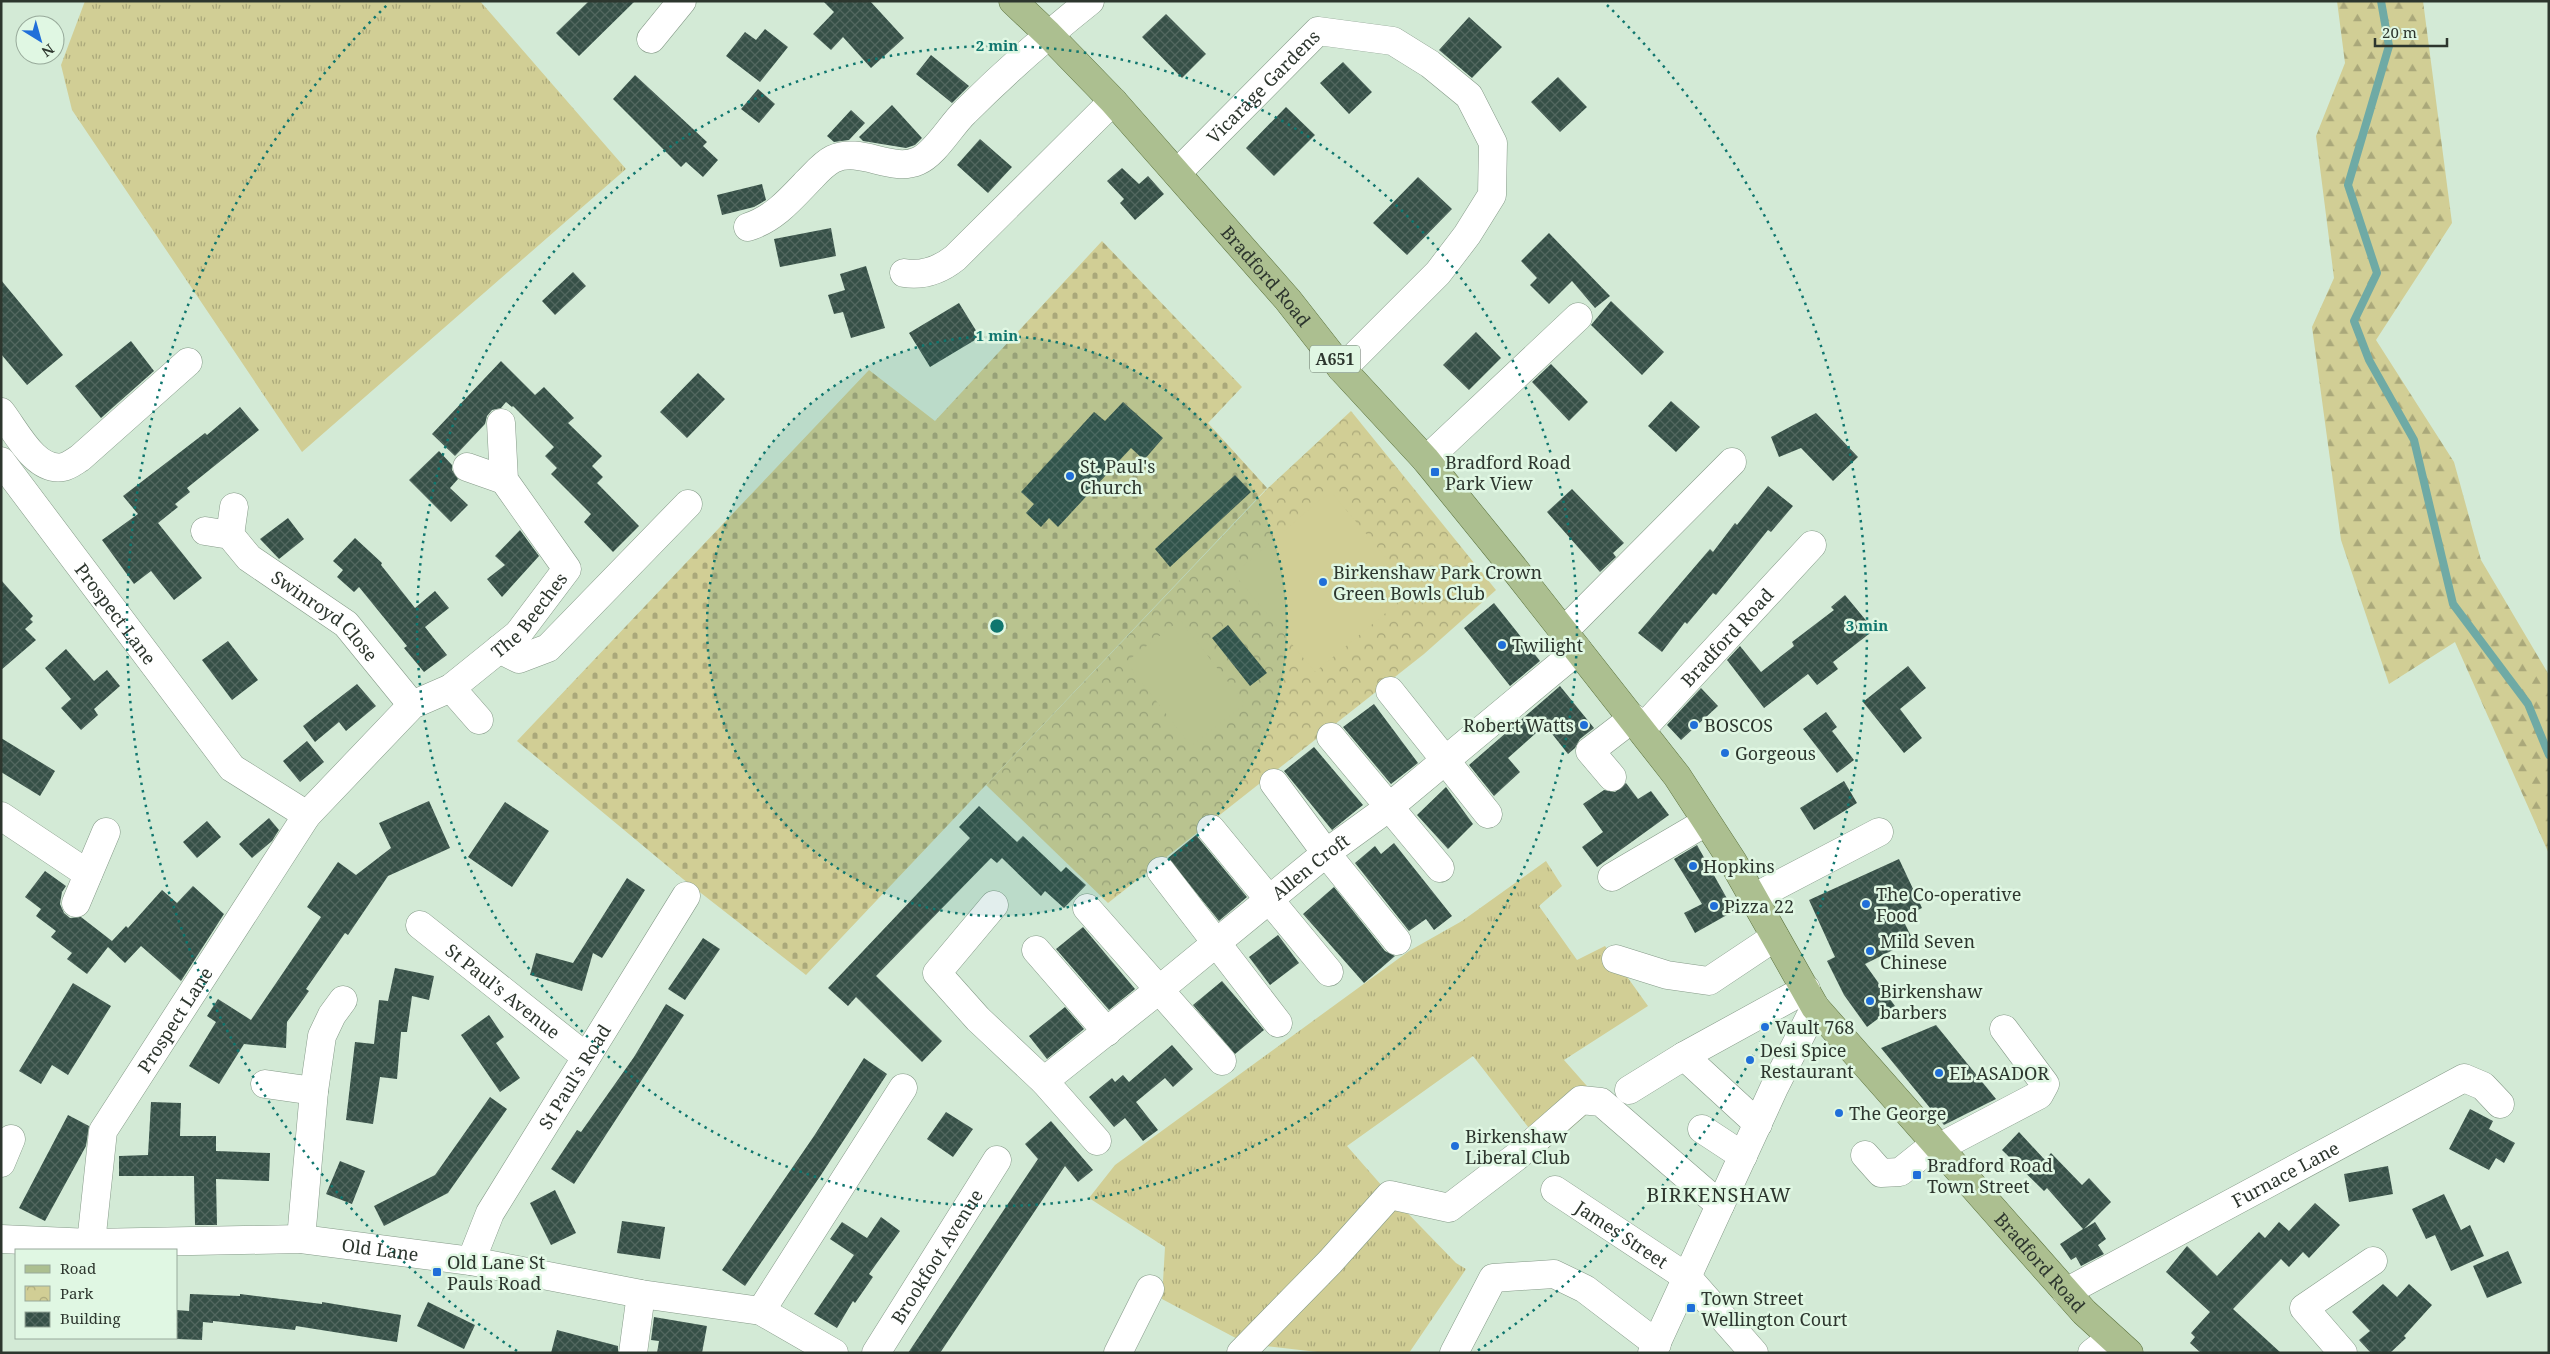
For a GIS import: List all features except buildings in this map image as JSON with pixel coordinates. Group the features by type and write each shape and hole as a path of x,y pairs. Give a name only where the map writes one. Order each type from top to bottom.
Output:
{"main road":[{"name":"Bradford Road","path":"1013,1 1113,100 1288,300 1342,368 1426,460 1677,776 1753,898 1811,998 1936,1146 2066,1292 2111,1348"}],"street":[{"path":"651,39 682,1"},
{"path":"748,227 765,221 782,208 821,168 834,159 860,156 905,164 919,161 929,153 960,116 995,82 1048,34 1090,1"},
{"name":"Vicarage Gardens","path":"1177,174 1318,31 1394,41 1430,64 1468,96 1493,143 1492,195 1467,235 1438,273 1342,368"},
{"path":"904,273 916,275 934,270 955,258 1113,100"},
{"path":"1426,460 1578,317"},
{"path":"1,412 36,458 49,467 64,467 80,458 188,362"},
{"path":"466,467 504,480 501,423"},
{"name":"Prospect Lane","path":"1,461 232,768 307,815"},
{"path":"1571,641 1732,462"},
{"name":"The Beeches","path":"451,688 518,634 567,569 504,480"},
{"path":"499,649 519,659 548,648 688,504"},
{"name":"Swinroyd Close","path":"234,507 217,533 249,558 346,624 412,705"},
{"name":"Bradford Road","path":"1637,724 1812,545"},
{"name":"Allen Croft","path":"1044,1081 1160,990 1326,853 1388,808 1445,760 1571,641"},
{"path":"451,688 478,720"},
{"name":"Prospect Lane","path":"91,1243 104,1132 307,815 412,705 451,688"},
{"path":"1390,691 1488,814"},
{"path":"1612,777 1590,751 1637,724"},
{"path":"1331,737 1388,808 1440,868"},
{"path":"1274,783 1326,853 1397,941"},
{"path":"1,816 88,874"},
{"path":"1612,877 1706,822"},
{"path":"1211,829 1329,972"},
{"path":"76,903 106,832"},
{"path":"1753,898 1880,832"},
{"path":"1161,871 1278,1023"},
{"name":"St Paul's Road","path":"471,1261 490,1213 686,896"},
{"path":"994,905 937,973 978,1019 1044,1081 1098,1141"},
{"path":"1087,908 1222,1061"},
{"name":"St Paul's Avenue","path":"420,925 586,1056"},
{"path":"1616,959 1667,975 1709,981 1775,937"},
{"path":"1036,950 1107,1032"},
{"path":"1630,1090 1684,1056 1811,998"},
{"path":"1454,1353 1493,1278 1554,1274 1585,1289 1654,1348 1758,1124 1811,998"},
{"path":"301,1239 314,1091 322,1036 332,1014 343,1000"},
{"path":"1865,1155 1881,1173 1900,1172 1936,1146 2039,1095 2045,1084 2004,1029"},
{"path":"1684,1056 1758,1124"},
{"name":"Furnace Lane","path":"2066,1292 2464,1078 2483,1086 2500,1104"},
{"path":"265,1084 314,1091"},
{"path":"761,1311 903,1088"},
{"path":"1241,1353 1330,1262 1390,1195 1448,1208 1516,1157 1581,1100 1601,1102 1720,1205"},
{"path":"1702,1129 1743,1156"},
{"path":"1,1163 11,1139"},
{"name":"Brookfoot Avenue","path":"876,1353 997,1160"},
{"name":"James Street","path":"1555,1190 1688,1278 1754,1353"},
{"name":"Old Lane","path":"1,1239 91,1243 301,1239 471,1261 641,1294 761,1311 834,1353"},
{"path":"2343,1353 2304,1308 2373,1261"},
{"path":"1118,1353 1150,1289"},
{"path":"633,1353 641,1294"}],"green space":[{"path":"85,1 480,1 626,169 302,452 72,110 61,65 65,65 65,54"},
{"path":"2337,1 2423,1 2452,223 2376,340 2454,462 2481,560 2549,675 2549,854 2455,642 2389,684 2341,540 2312,327 2334,278 2316,136 2345,63"},
{"path":"1102,241 1242,387 1208,423 1267,488 806,975 683,879 517,741 869,370 935,421"},
{"path":"1351,411 1496,590 1424,654 1108,903 986,785 1267,489"},
{"name":"Birkenshaw Park Crown Green Bowls Club","path":"1332,493 1413,590 1315,672 1234,574 1321,499"},
{"path":"1180,620 1245,704 1191,746 1126,662"},
{"path":"1546,861 1562,886 1539,906 1577,960 1605,946 1648,1006 1564,1060 1601,1102 1546,1150 1473,1056 1347,1146 1390,1195 1456,1263 1466,1269 1409,1353 1326,1353 1247,1344 1162,1299 1165,1247 1089,1198 1115,1165 1409,951 1462,921"}],"waterway":[{"path":"2381,1 2389,46 2348,185 2377,273 2354,321 2369,360 2414,440 2453,604 2528,704 2549,755"}],"place":[{"name":"Bradford Road Park View","path":"1435,472"},
{"name":"St. Paul's Church","path":"1070,476"},
{"name":"Birkenshaw Park Crown Green Bowls Club","path":"1323,582"},
{"name":"Twilight","path":"1502,645"},
{"name":"Robert Watts","path":"1584,725"},
{"name":"BOSCOS","path":"1694,725"},
{"name":"Gorgeous","path":"1725,753"},
{"name":"Hopkins","path":"1693,866"},
{"name":"The Co-operative Food","path":"1866,904"},
{"name":"Pizza 22","path":"1714,906"},
{"name":"Mild Seven Chinese","path":"1870,951"},
{"name":"Birkenshaw barbers","path":"1870,1001"},
{"name":"Vault 768","path":"1765,1027"},
{"name":"Desi Spice Restaurant","path":"1750,1060"},
{"name":"EL ASADOR","path":"1939,1073"},
{"name":"The George","path":"1839,1113"},
{"name":"Birkenshaw Liberal Club","path":"1455,1146"},
{"name":"Bradford Road Town Street","path":"1917,1175"},
{"name":"Old Lane St Pauls Road","path":"437,1272"},
{"name":"Town Street Wellington Court","path":"1691,1308"}],"district":[{"name":"BIRKENSHAW","path":"1719,1194"}]}
